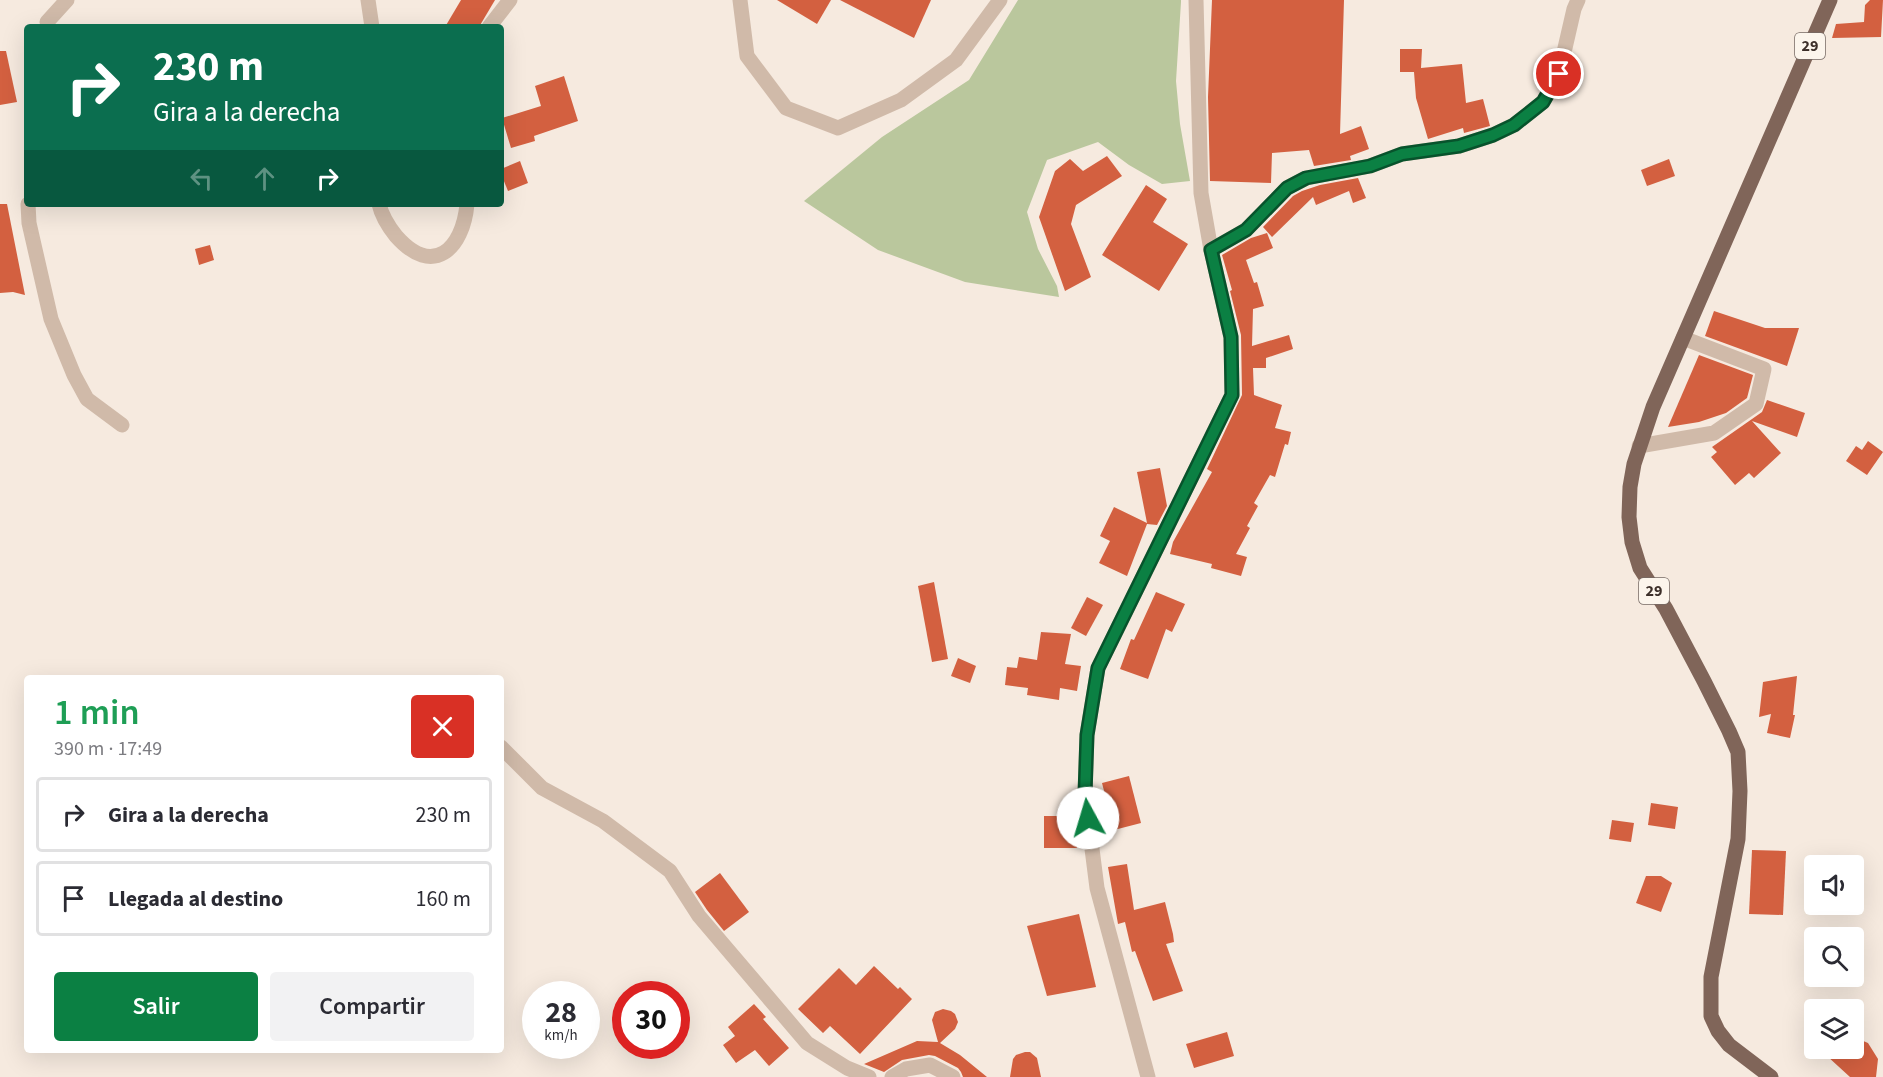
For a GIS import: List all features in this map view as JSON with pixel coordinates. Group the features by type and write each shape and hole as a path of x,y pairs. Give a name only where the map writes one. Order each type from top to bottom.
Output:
{"main road":[{"name":"29","path":"1771,1077 1729,1045 1718,1031 1711,1016 1711,977 1738,839 1740,791 1738,752 1666,609 1640,568 1632,542 1629,517 1630,487 1639,446 1653,407 1830,0"}],"street":[{"path":"47,24 48,0"},
{"path":"48,24 67,0"},
{"path":"368,0 372,24"},
{"path":"491,24 510,0"},
{"path":"740,0 747,56 786,108 838,128 901,100 956,60 1000,0"},
{"path":"1148,1077 1097,888 1085,794 1087,735 1098,668 1232,395 1231,337 1211,250 1202,193 1196,0"},
{"path":"1211,250 1246,230 1287,188 1306,178 1370,166 1402,154 1459,146 1493,135 1514,125 1543,102 1559,74 1578,0"},
{"path":"28,207 28,223 51,319 74,375 87,399 122,425"},
{"path":"380,207 385,221 400,241 410,250 432,257 444,253 453,245 466,219 467,207"},
{"path":"1639,446 1714,433 1756,404 1764,369 1683,338"},
{"path":"504,750 542,788 603,821 670,871 699,916 807,1043 847,1068 869,1077"},
{"path":"891,1077 906,1069 930,1065 953,1077"}],"green space":[{"path":"1018,0 1181,0 1176,81 1180,124 1190,181 1162,184 1129,165 1098,142 1047,160 1027,212 1038,249 1057,286 1059,297 965,282 878,250 804,201 882,137 969,80"}],"building":[{"path":"461,0 495,0 481,24 447,24"},
{"path":"777,0 831,0 817,24"},
{"path":"840,0 931,0 914,38"},
{"path":"1212,0 1344,0 1340,134 1361,126 1369,149 1350,156 1351,160 1314,166 1309,150 1272,153 1271,183 1210,181 1208,97"},
{"path":"1870,0 1883,0 1881,37 1832,38 1836,24 1864,22 1865,5"},
{"path":"1400,49 1422,49 1421,68 1462,64 1466,103 1483,99 1490,126 1464,133 1463,128 1428,139 1416,98 1414,72 1400,72"},
{"path":"0,51 6,51 17,102 0,105"},
{"path":"564,76 578,121 534,136 535,141 511,148 504,117 541,106 535,86"},
{"path":"1107,156 1122,176 1076,205 1071,224 1091,277 1065,291 1039,217 1055,171 1070,159 1083,171"},
{"path":"1669,159 1675,176 1647,186 1641,170"},
{"path":"520,161 528,183 508,191 504,181 504,168"},
{"path":"1358,178 1366,198 1353,203 1349,191 1316,205 1313,197 1272,237 1263,227 1293,196 1302,191"},
{"path":"1146,185 1167,199 1153,222 1188,244 1159,291 1102,255"},
{"path":"0,204 7,204 25,295 13,292 0,293"},
{"path":"1267,233 1273,248 1246,260 1254,283 1257,282 1264,306 1253,309 1252,346 1289,335 1293,349 1266,358 1266,368 1253,368 1254,395 1282,405 1275,428 1291,432 1275,477 1270,475 1254,503 1258,506 1247,526 1250,528 1236,554 1247,557 1241,576 1211,568 1212,564 1170,554 1173,542 1212,472 1207,469 1242,395 1241,335 1222,255 1251,238"},
{"path":"210,245 214,260 199,265 195,249"},
{"path":"1714,311 1765,328 1799,328 1787,366 1705,336"},
{"path":"1699,355 1753,375 1747,398 1726,413 1699,422 1668,427"},
{"path":"1767,400 1805,413 1797,437 1752,421 1781,453 1754,478 1749,473 1735,485 1711,457 1717,452 1712,447 1762,412"},
{"path":"1868,441 1883,452 1867,475 1846,461 1856,446 1862,450"},
{"path":"1160,468 1167,506 1157,525 1147,524 1127,576 1099,563 1110,541 1100,536 1114,507 1147,523 1137,472"},
{"path":"934,582 948,659 932,662 918,586"},
{"path":"1156,592 1185,604 1172,632 1166,629 1148,679 1120,669 1131,639 1134,640"},
{"path":"1087,597 1103,605 1086,636 1071,628"},
{"path":"1041,632 1071,634 1065,664 1081,666 1077,691 1060,688 1059,700 1027,695 1028,688 1005,685 1007,667 1017,668 1019,657 1037,660"},
{"path":"958,658 976,666 970,683 951,676"},
{"path":"1797,676 1793,715 1795,715 1790,738 1767,733 1771,714 1759,717 1763,682"},
{"path":"1129,776 1141,823 1114,830 1102,783"},
{"path":"1651,803 1678,807 1675,829 1648,825"},
{"path":"1044,816 1077,816 1077,848 1044,848"},
{"path":"1612,820 1634,823 1631,842 1609,839"},
{"path":"1752,850 1786,851 1783,915 1749,914"},
{"path":"1127,864 1134,910 1165,902 1173,934 1174,942 1166,944 1183,991 1153,1001 1135,951 1132,952 1125,922 1118,924 1108,867"},
{"path":"720,873 749,912 724,931 695,892"},
{"path":"1646,876 1661,876 1672,883 1661,912 1636,903"},
{"path":"1079,914 1096,987 1047,996 1027,926"},
{"path":"874,966 912,999 860,1054 830,1026 823,1033 798,1009 839,968 856,985"},
{"path":"754,1004 766,1017 763,1019 789,1048 769,1066 755,1050 736,1063 723,1045 735,1036 728,1027"},
{"path":"943,1009 955,1014 958,1022 955,1029 940,1043 960,1055 987,1077 963,1077 958,1068 929,1055 902,1060 884,1072 864,1064 917,1041 938,1042 932,1020 935,1012"},
{"path":"1227,1032 1234,1056 1194,1068 1186,1044"},
{"path":"1864,1041 1868,1043 1878,1059 1876,1077 1850,1077 1830,1059 1864,1059"},
{"path":"1030,1052 1037,1058 1041,1077 1010,1077 1013,1059 1016,1055"}],"route":[{"path":"1088,818 1085,794 1087,735 1098,668 1232,395 1231,337 1211,250 1246,230 1287,188 1306,178 1370,166 1402,154 1459,146 1493,135 1514,125 1543,102 1559,74"}]}
